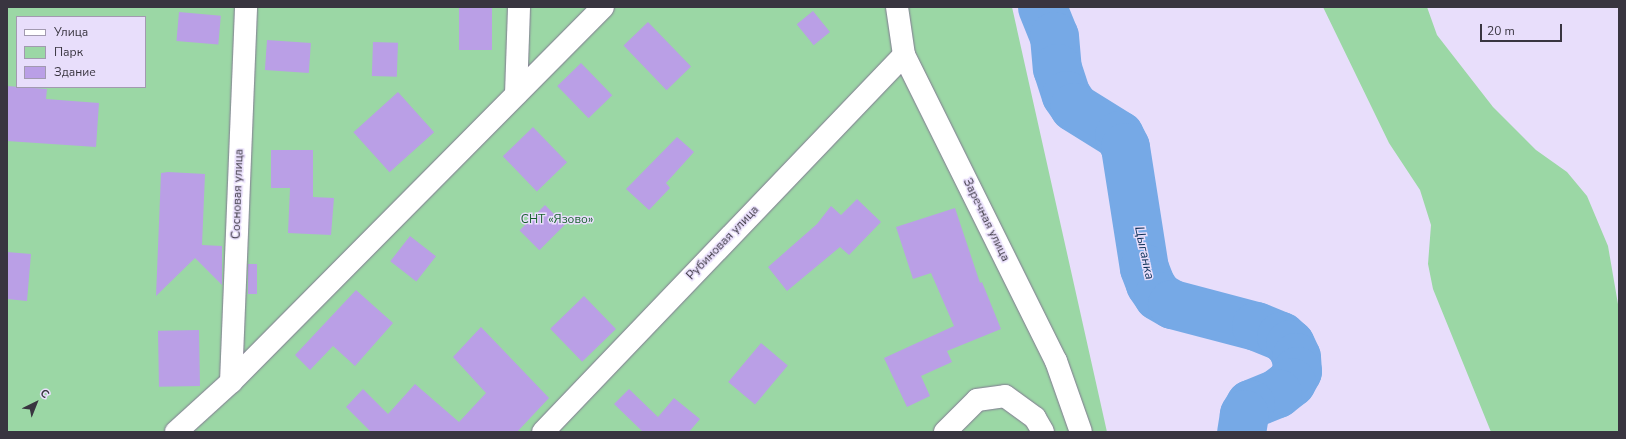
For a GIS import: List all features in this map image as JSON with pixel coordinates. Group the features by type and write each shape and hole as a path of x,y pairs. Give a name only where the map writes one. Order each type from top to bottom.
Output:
{"street":[{"name":"Сосновая улица","path":"231,382 246,7"},
{"path":"516,94 519,7"},
{"path":"176,432 231,382 603,7"},
{"name":"Заречная улица","path":"898,7 904,55 1056,362 1081,432"},
{"name":"Рубиновая улица","path":"543,432 904,55"},
{"path":"945,432 977,400 1005,396 1035,418 1043,432"}],"green space":[{"name":"СНТ «Язово»","path":"7,7 1012,7 1107,432 7,432"},
{"path":"1323,7 1427,7 1437,35 1493,107 1536,150 1567,172 1587,196 1608,246 1619,310 1619,432 1491,432 1433,289 1428,264 1431,225 1420,190 1389,143"}],"building":[{"path":"459,7 492,7 492,50 459,50"},
{"path":"813,11 830,32 814,45 797,24"},
{"path":"179,12 221,16 218,45 176,41"},
{"path":"648,22 691,67 667,90 624,46"},
{"path":"267,40 311,43 309,73 265,70"},
{"path":"373,42 398,43 397,77 372,76"},
{"path":"581,63 612,95 589,118 557,86"},
{"path":"7,86 16,87 16,88 47,89 46,99 99,103 96,147 7,141"},
{"path":"398,92 434,132 390,172 353,132"},
{"path":"533,127 567,162 537,191 503,156"},
{"path":"677,137 694,152 666,183 670,188 649,210 626,189"},
{"path":"271,150 313,150 313,197 334,198 331,235 288,233 290,188 271,188"},
{"path":"161,173 205,174 202,245 222,246 222,285 195,258 156,296"},
{"path":"857,199 881,222 849,255 840,247 787,291 768,267 817,224 831,206 841,215"},
{"path":"545,205 565,225 539,250 520,230"},
{"path":"955,208 980,283 982,282 1001,329 947,351 952,362 921,376 930,396 907,407 884,358 954,326 931,273 913,279 896,227"},
{"path":"410,236 436,256 416,282 390,261"},
{"path":"7,252 31,254 27,301 7,299"},
{"path":"248,264 257,264 257,294 248,294"},
{"path":"356,290 393,323 355,366 333,346 310,370 295,355"},
{"path":"584,296 616,329 582,362 550,329"},
{"path":"481,327 549,398 517,432 371,432 346,407 363,389 388,414 415,384 459,422 486,393 453,357"},
{"path":"199,330 200,386 159,387 158,331"},
{"path":"761,343 788,365 755,405 728,382"},
{"path":"629,389 658,417 674,398 700,419 689,432 643,432 614,404"}],"waterway":[{"name":"Цыганка","path":"1042,7 1054,36 1057,68 1066,95 1074,107 1119,135 1125,147 1144,268 1150,284 1158,296 1172,304 1256,326 1281,336 1290,344 1296,357 1297,371 1291,382 1277,393 1250,404 1244,414 1241,432"}]}
